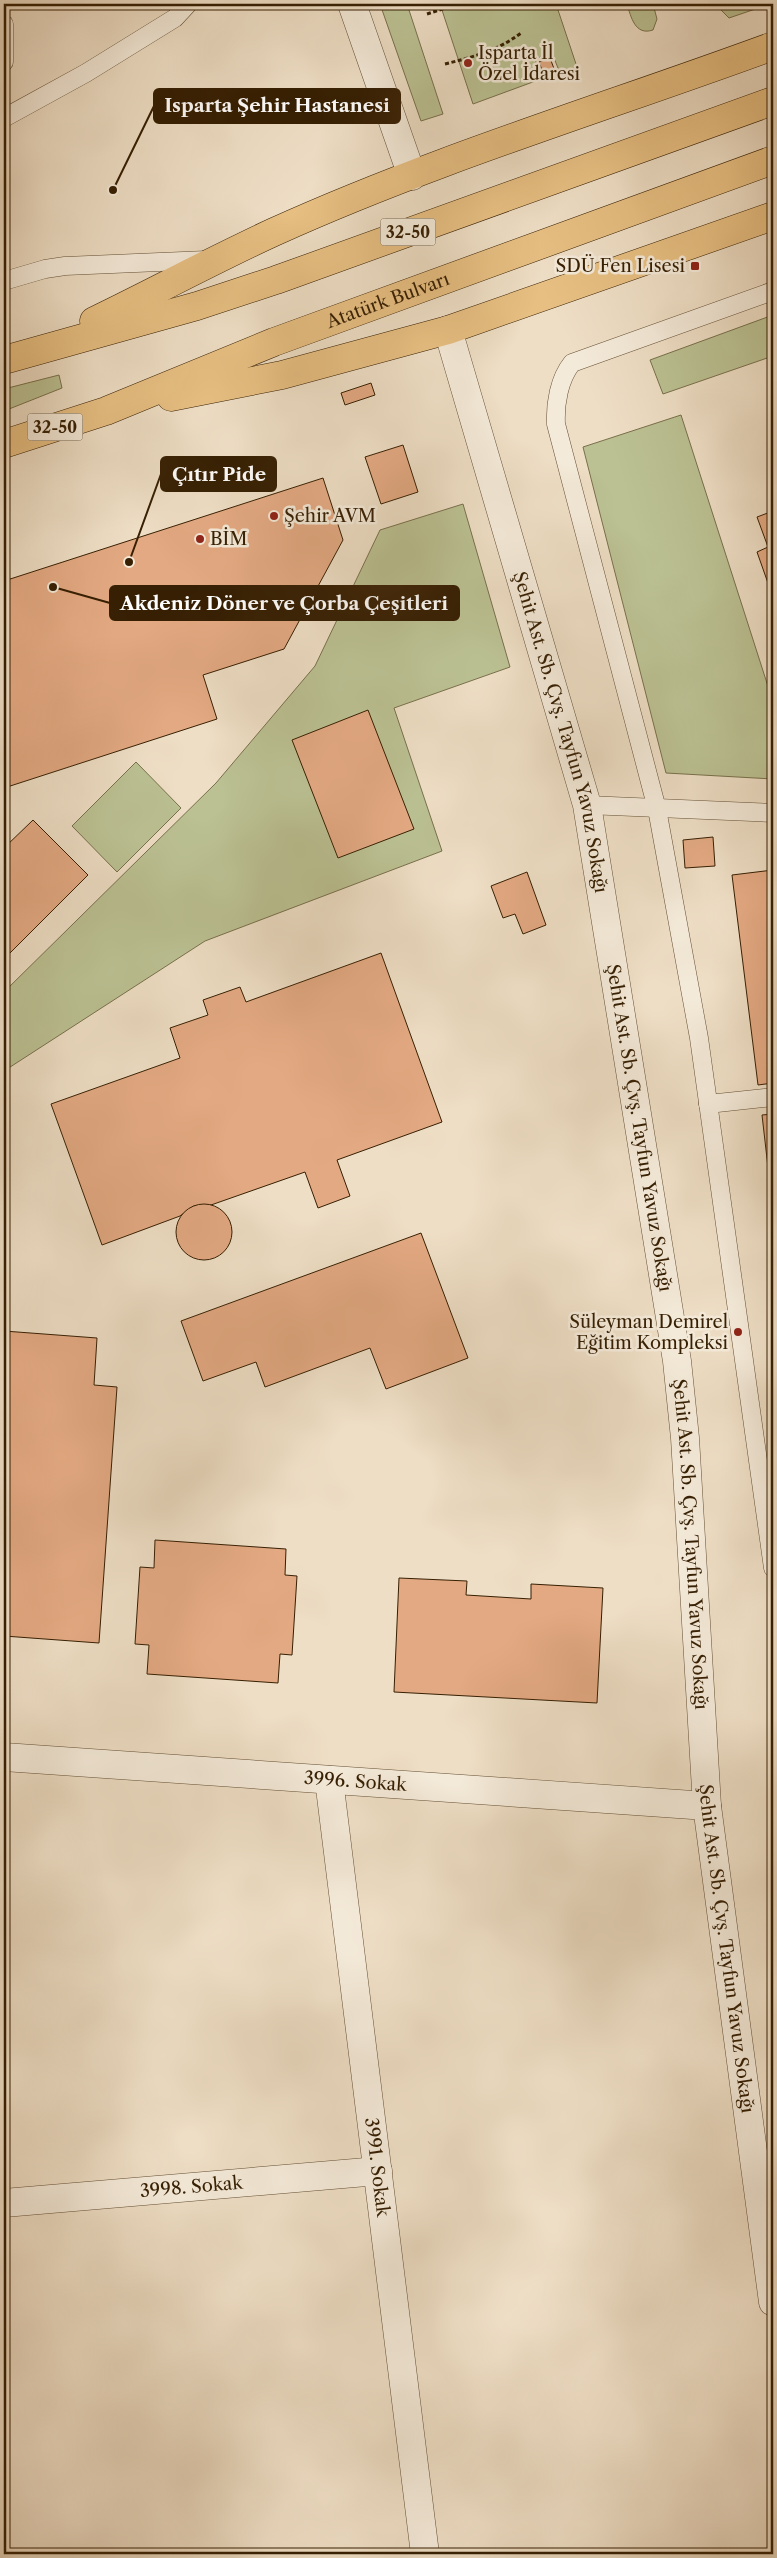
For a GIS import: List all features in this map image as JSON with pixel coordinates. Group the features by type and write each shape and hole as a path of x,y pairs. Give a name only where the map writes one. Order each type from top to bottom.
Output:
{"main road":[{"path":"37,350 274,232 412,176 773,46"},
{"name":"32-50","path":"4,360 197,306 276,280 773,101"},
{"name":"Atatürk Bulvarı","path":"4,444 106,411 283,339 773,160"},
{"path":"106,411 282,375 448,330 773,216"}],"street":[{"path":"352,4 412,176"},
{"name":"Şehit Ast. Sb. Çvş. Tayfun Yavuz Sokağı","path":"448,330 587,805 677,1361 685,1438 707,1806 773,2302"},
{"name":"3996. Sokak","path":"4,1757 707,1806"},
{"name":"3991. Sokak","path":"329,1780 425,2554"},
{"name":"3998. Sokak","path":"4,2203 378,2171"}],"lane":[{"path":"4,118 86,73 175,18 188,4"},
{"path":"4,24 4,62"},
{"path":"4,282 44,269 65,266 218,259"},
{"path":"773,291 572,363 565,374 556,404 556,424 657,809 699,1038 773,1568"},
{"path":"587,805 773,813"},
{"path":"708,1104 773,1097"}],"path":[{"path":"427,14 458,4"},
{"path":"445,64 485,54 507,43 521,33"}],"green space":[{"path":"380,4 407,4 443,114 421,121"},
{"path":"440,4 556,4 577,67 560,73 552,53 535,59 541,79 473,104"},
{"path":"627,4 653,4 657,19 653,30 647,31 638,28 632,20"},
{"path":"715,4 770,4 729,18"},
{"path":"773,315 773,356 663,394 650,360"},
{"path":"59,375 62,388 4,411 4,389"},
{"path":"681,415 773,702 773,779 666,773 583,447"},
{"path":"463,504 510,667 394,708 442,851 205,941 4,1071 4,992 216,783 315,666 380,530"},
{"path":"136,762 181,808 117,872 72,826"}],"building":[{"path":"550,58 556,74 545,78 539,62"},
{"path":"371,383 375,395 345,405 341,393"},
{"path":"403,445 418,492 381,504 365,457"},
{"path":"323,478 343,540 284,649 203,675 217,719 4,788 4,581"},
{"path":"773,511 773,584 769,586 757,552 768,547 757,517"},
{"path":"368,710 414,829 338,858 292,740"},
{"path":"33,820 88,875 4,959 4,848"},
{"path":"713,837 715,866 685,868 683,840"},
{"path":"773,870 773,1083 758,1085 732,875"},
{"path":"527,872 546,925 523,934 515,914 503,918 491,886"},
{"path":"381,953 442,1122 337,1160 350,1196 318,1208 305,1172 211,1205 194,1206 180,1216 102,1245 51,1104 180,1058 170,1028 208,1015 203,1000 240,987 246,1002"},
{"path":"773,1114 773,1211 762,1115"},
{"path":"204,1204 215,1206 224,1212 230,1221 232,1232 230,1243 224,1252 215,1258 204,1260 193,1258 184,1252 178,1243 176,1232 178,1221 184,1212 193,1206"},
{"path":"421,1233 468,1358 386,1389 370,1348 265,1387 256,1362 203,1381 181,1321"},
{"path":"4,1331 97,1338 94,1385 117,1387 99,1643 4,1636"},
{"path":"155,1540 286,1549 285,1575 297,1576 292,1655 280,1654 278,1683 147,1674 149,1645 135,1644 140,1567 154,1568"},
{"path":"399,1578 467,1581 466,1595 531,1599 531,1584 603,1588 597,1703 394,1692"}],"place":[{"name":"Isparta İl Özel İdaresi","path":"468,63"},
{"name":"Isparta Şehir Hastanesi","path":"113,190"},
{"name":"SDÜ Fen Lisesi","path":"695,266"},
{"name":"Şehir AVM","path":"274,516"},
{"name":"BİM","path":"200,539"},
{"name":"Çıtır Pide","path":"129,562"},
{"name":"Akdeniz Döner ve Çorba Çeşitleri","path":"53,587"},
{"name":"Süleyman Demirel Eğitim Kompleksi","path":"738,1332"}]}
